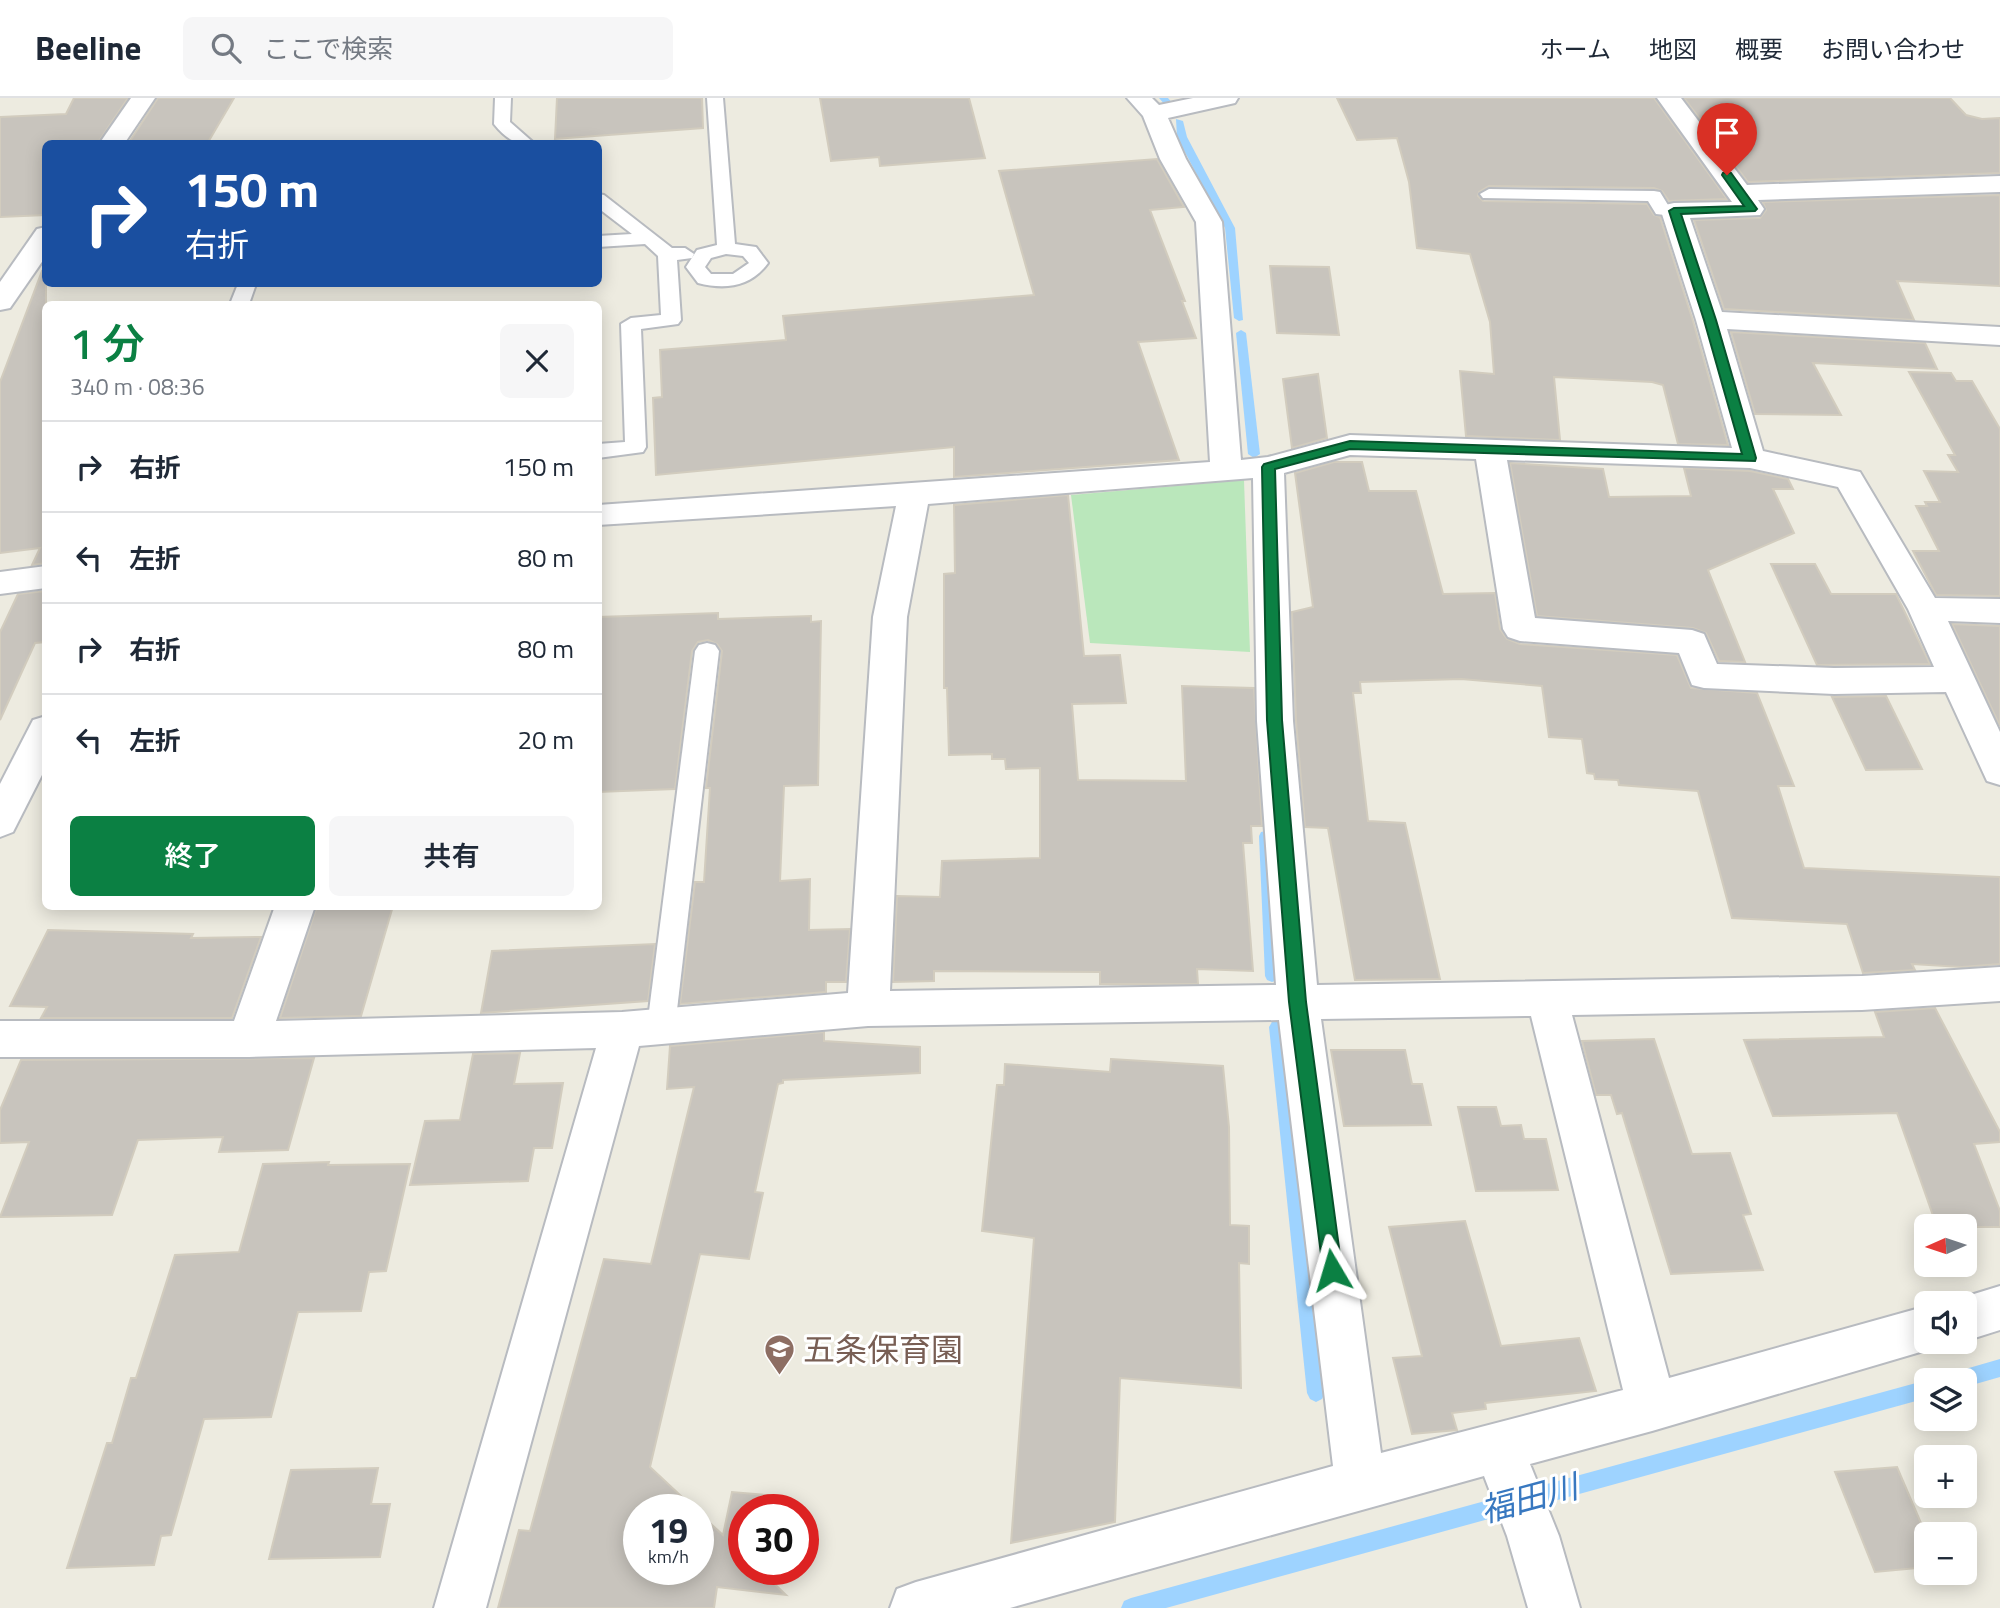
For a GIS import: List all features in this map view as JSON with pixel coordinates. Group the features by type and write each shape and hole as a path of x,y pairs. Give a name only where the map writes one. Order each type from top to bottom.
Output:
{"street":[{"path":"114,140 143,98"},
{"path":"1226,98 1147,106 1209,222 1226,471"},
{"path":"1669,98 1751,209 1674,211 1710,320 1750,458"},
{"path":"1741,193 2000,184"},
{"path":"0,302 42,240"},
{"path":"1710,320 2000,336"},
{"path":"602,514 914,495 1226,471 1268,467 1350,445 1750,458 1849,479 1925,609 2000,771"},
{"path":"1490,450 1520,629 1692,642 1703,676 1834,681 1958,679"},
{"path":"1268,467 1275,720 1298,1002 1360,1484"},
{"path":"868,1009 890,617 914,495"},
{"path":"0,583 42,578"},
{"path":"1925,609 2000,611"},
{"path":"0,822 42,737"},
{"path":"249,1039 294,910"},
{"path":"0,1039 249,1039 641,1028 868,1009 1862,993 2000,984"},
{"path":"1547,999 1652,1406"},
{"path":"460,1608 641,1028"},
{"path":"1977,1315 2000,1308"},
{"path":"916,1608 1360,1484 1501,1454 1652,1406 1914,1333"},
{"path":"1501,1454 1529,1525 1554,1608"}],"lane":[{"path":"503,98 502,124 522,140"},
{"path":"715,98 726,248"},
{"path":"1489,194 1654,196 1662,210 1674,211"},
{"path":"602,202 667,254 704,254 726,248 749,251 759,262 750,276 727,282 705,279 695,267 704,254"},
{"path":"602,243 649,238"},
{"path":"602,451 636,447 631,324 671,320 667,254"},
{"path":"641,1028 707,651"}],"green space":[{"path":"1244,480 1250,652 1090,643 1071,495"}],"building":[{"path":"74,98 128,98 100,140 42,140 42,215 0,217 0,117 66,114"},
{"path":"158,98 234,98 209,140 131,140"},
{"path":"557,98 702,98 703,128 555,139"},
{"path":"820,98 969,98 985,158 880,166 879,157 831,161"},
{"path":"1337,98 1654,98 1727,199 1669,201 1662,191 1654,188 1489,186 1479,192 1478,196 1483,201 1647,204 1654,215 1660,217 1728,445 1678,444 1663,385 1652,382 1554,377 1560,440 1466,436 1460,371 1494,374 1490,322 1470,254 1417,248 1409,182 1397,138 1357,140"},
{"path":"1684,98 1950,98 1966,115 1982,119 2000,118 2000,173 1748,182"},
{"path":"1157,159 1184,207 1150,210 1185,301 1182,301 1196,338 1138,342 1179,460 954,477 954,447 656,475 653,398 662,397 660,350 786,340 783,316 1034,295 999,171"},
{"path":"2000,195 2000,286 1897,281 1914,320 1724,309 1694,220 1760,218 1766,210 1763,202"},
{"path":"1270,266 1329,267 1339,335 1277,333"},
{"path":"42,271 42,287 46,287 46,301 42,301 42,564 32,565 40,548 0,553 0,382"},
{"path":"1731,332 1925,343 1937,369 1813,363 1841,415 1755,414"},
{"path":"1909,372 1951,373 1956,381 1972,381 2000,429 2000,596 1936,595 1913,551 1939,551 1916,506 1927,506 1925,502 1940,502 1924,471 1958,472 1948,455 1955,455"},
{"path":"1318,374 1327,438 1292,448 1283,379"},
{"path":"1334,462 1362,462 1369,491 1416,491 1443,594 1495,593 1500,629 1507,639 1520,644 1677,655 1691,688 1757,693 1794,786 1778,786 1804,868 2000,877 2000,964 1962,967 1912,964 1915,970 1863,973 1847,924 1732,918 1698,791 1619,785 1618,780 1595,779 1594,774 1587,773 1582,739 1549,737 1542,686 1461,679 1360,682 1361,693 1353,693 1368,821 1405,823 1440,979 1355,980 1328,828 1305,827 1296,721 1292,612 1313,607 1295,473"},
{"path":"1510,463 1603,469 1609,497 1691,496 1684,468 1750,471 1788,479 1793,489 1773,489 1794,533 1708,570 1745,662 1719,661 1706,633 1693,628 1537,616"},
{"path":"1068,495 1084,656 1120,655 1126,703 1072,704 1078,780 1186,781 1182,686 1254,688 1262,826 1251,826 1252,843 1243,843 1253,971 1197,969 1198,984 1100,984 1100,972 934,971 934,981 893,982 897,896 940,897 942,861 1040,858 1040,768 1006,769 1005,759 992,759 992,754 949,755 947,688 944,688 944,574 955,573 954,505"},
{"path":"1771,564 1815,564 1831,594 1896,594 1930,664 1817,665"},
{"path":"42,591 42,642 35,643 0,720 0,632 18,594"},
{"path":"718,613 718,619 811,616 811,622 821,621 818,785 784,786 780,881 810,879 809,930 850,929 846,982 826,982 826,992 680,1004 695,882 704,882 710,788 706,788 722,651 717,644 708,640 698,642 692,651 675,789 602,792 602,617"},
{"path":"1952,624 2000,626 2000,726"},
{"path":"1886,696 1922,769 1866,770 1832,697"},
{"path":"316,910 392,910 361,1016 280,1018"},
{"path":"48,930 193,934 191,938 261,937 232,1018 41,1018 47,1007 10,1006"},
{"path":"655,944 648,1001 481,1013 492,951"},
{"path":"1935,1008 2000,1132 2000,1142 1974,1144 2000,1211 2000,1227 1978,1227 1978,1214 1932,1214 1897,1113 1773,1116 1744,1040 1884,1037 1875,1012"},
{"path":"824,1032 824,1041 920,1047 920,1073 783,1080 783,1083 778,1084 755,1192 763,1193 749,1259 700,1254 650,1467 679,1494 623,1494 623,1585 714,1585 714,1527 723,1535 728,1511 728,1585 776,1585 786,1595 717,1587 714,1608 498,1608 519,1530 530,1531 604,1259 651,1264 694,1087 667,1089 670,1046"},
{"path":"1654,1039 1692,1154 1730,1153 1751,1214 1743,1215 1763,1270 1671,1274 1622,1113 1617,1114 1611,1095 1596,1095 1582,1041"},
{"path":"1331,1050 1405,1050 1412,1084 1422,1084 1431,1125 1344,1126"},
{"path":"520,1053 514,1084 563,1083 552,1148 534,1148 528,1181 410,1185 425,1121 460,1120 473,1054"},
{"path":"314,1058 288,1150 219,1152 223,1137 138,1140 112,1215 0,1217 29,1142 0,1143 0,1110 21,1060"},
{"path":"1111,1059 1223,1066 1229,1127 1230,1225 1249,1226 1249,1264 1239,1263 1241,1388 1120,1378 1115,1522 1011,1543 1034,1238 982,1231 997,1085 1004,1085 1005,1064 1110,1072"},
{"path":"1458,1107 1496,1107 1501,1126 1521,1125 1524,1139 1546,1139 1558,1190 1476,1191"},
{"path":"329,1162 328,1165 410,1164 386,1271 369,1272 361,1311 298,1312 271,1417 204,1419 171,1535 161,1536 154,1565 67,1568 107,1443 112,1443 131,1378 136,1378 175,1255 239,1252 263,1164"},
{"path":"1465,1221 1501,1346 1579,1338 1596,1391 1485,1403 1486,1409 1452,1413 1457,1430 1412,1434 1393,1358 1422,1356 1389,1227"},
{"path":"1897,1467 1921,1522 1914,1522 1914,1568 1875,1572 1835,1472"},
{"path":"378,1468 371,1504 390,1504 380,1557 269,1559 291,1470"}],"waterway":[{"path":"1163,98 1169,104"},
{"path":"1179,121 1182,137 1230,228 1239,318"},
{"path":"1241,333 1254,454"},
{"path":"1266,836 1272,976"},
{"path":"1277,1027 1316,1393"},
{"name":"福田川","path":"1977,1375 2000,1368"},
{"name":"福田川","path":"1131,1608 1914,1393"}],"place":[{"name":"五条保育園","path":"780,1376"}],"route":[{"path":"1332,1270 1298,1002 1275,720 1268,467 1350,445 1750,458 1710,320 1674,211 1751,209 1727,175"}]}
